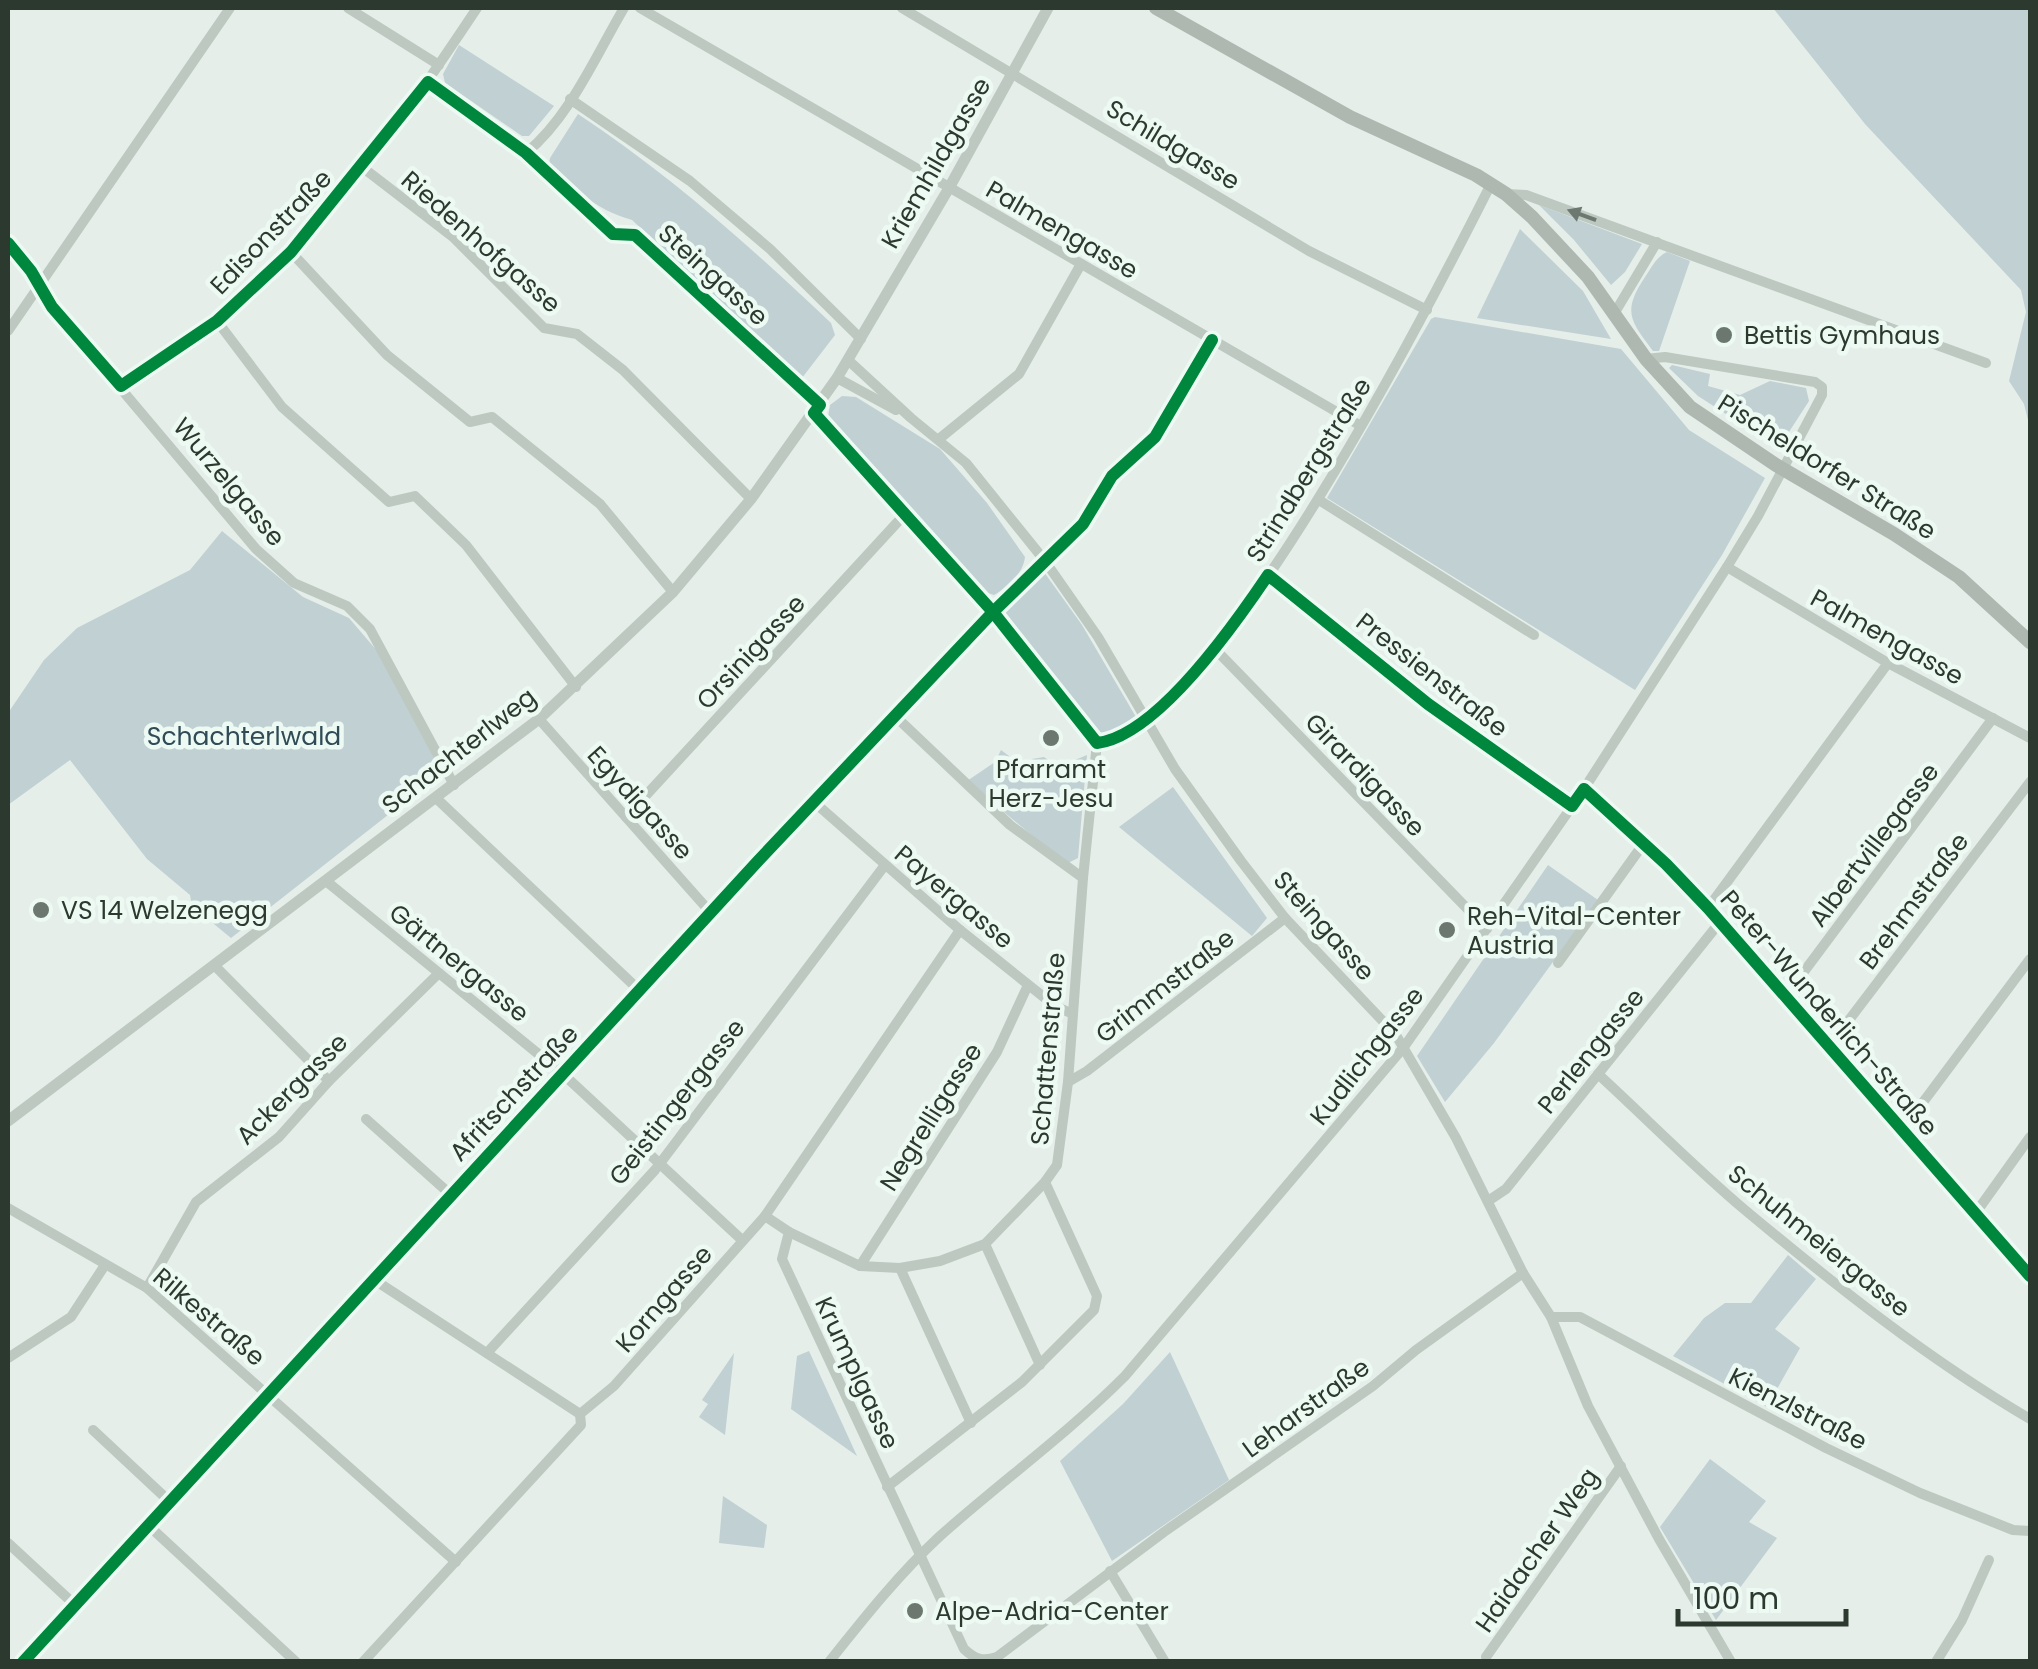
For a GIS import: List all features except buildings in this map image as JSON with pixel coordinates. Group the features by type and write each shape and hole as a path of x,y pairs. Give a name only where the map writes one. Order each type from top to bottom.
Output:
{"main road":[{"name":"Pischeldorfer Straße","path":"1156,8 1380,133 1506,194 1566,250 1646,359 1690,407 1783,470 1959,577 2030,642"}],"street":[{"path":"8,330 230,8"},
{"path":"348,8 439,65"},
{"name":"Edisonstraße","path":"121,386 217,321 291,252 428,82 477,8"},
{"path":"526,153 540,142 570,99 624,8"},
{"name":"Palmengasse","path":"640,8 1361,426"},
{"name":"Schildgasse","path":"902,8 1309,251 1427,310"},
{"name":"Kriemhildgasse","path":"861,339 1048,8"},
{"name":"Steingasse","path":"428,82 526,153 613,234 635,235 817,409 993,612 1097,743"},
{"path":"570,99 690,181 770,250 861,339"},
{"name":"Riedenhofgasse","path":"362,168 452,237 544,328 577,334 623,370 751,499"},
{"name":"Strindbergstraße","path":"1097,743 1115,741 1146,722 1215,648 1268,575 1319,500 1427,310 1491,184"},
{"name":"Pischeldorfer Straße","path":"1506,194 1526,195 1986,363"},
{"path":"1614,314 1656,242"},
{"name":"Wurzelgasse","path":"8,243 52,308 256,549 294,583 347,606 370,629 454,784"},
{"path":"291,252 400,366 470,422 492,417 600,504 673,592"},
{"path":"939,439 1018,374 1082,264"},
{"path":"217,321 282,407 389,502 414,496 466,545 576,687"},
{"name":"Schachterlweg","path":"8,1121 436,798 576,687 673,592 751,499 817,409 861,339"},
{"name":"Afritschstraße","path":"23,1662 894,716 1083,524 1112,476 1154,437 1212,340"},
{"name":"Kudlichgasse","path":"828,1662 921,1555 1074,1426 1125,1376 1404,1047 1584,789 1726,568 1822,394 1822,387 1815,382 1665,357 1646,359"},
{"name":"Steingasse","path":"848,360 966,463 1045,561 1098,637 1146,722 1210,820 1285,918 1404,1047 1488,1201 1522,1273 1551,1317 1588,1406 1731,1662"},
{"name":"Steingasse","path":"837,378 910,418"},
{"path":"1319,500 1534,635"},
{"name":"Orsinigasse","path":"626,817 905,514"},
{"name":"Palmengasse","path":"1726,568 1888,663 2030,738"},
{"name":"Pressienstraße","path":"1268,575 1428,704 1572,806"},
{"name":"Girardigasse","path":"1215,648 1487,929"},
{"path":"1708,908 1888,663"},
{"path":"894,716 1010,825 1083,878"},
{"name":"Albertvillegasse","path":"1782,991 1800,977 1993,718"},
{"name":"Egydigasse","path":"539,719 711,913"},
{"name":"Schattenstraße","path":"789,1232 860,1266 900,1268 957,1256 985,1244 1045,1182 1060,1156 1097,743"},
{"name":"Brehmstraße","path":"1830,1044 2030,782"},
{"name":"Peter-Wunderlich-Straße","path":"1584,789 1708,908 2030,1276"},
{"path":"436,798 640,991"},
{"name":"Payergasse","path":"814,802 960,930 1055,1006 1073,1014"},
{"path":"1558,963 1644,843"},
{"name":"Geistingergasse","path":"487,1353 655,1170 885,864"},
{"name":"Gärtnergasse","path":"326,881 564,1074 742,1240"},
{"name":"Grimmstraße","path":"1068,1082 1285,918"},
{"name":"Perlengasse","path":"1488,1201 1506,1190 1720,922"},
{"name":"Korngasse","path":"363,1662 581,1425 580,1414 614,1386 764,1216 960,930"},
{"path":"1903,1129 2030,959"},
{"path":"215,966 328,1081"},
{"name":"Ackergasse","path":"147,1288 196,1202 279,1137 328,1081 440,973"},
{"name":"Negrelligasse","path":"860,1266 997,1052 1028,985"},
{"name":"Schuhmeiergasse","path":"1598,1074 1786,1244 1925,1354 2030,1419"},
{"path":"366,1119 450,1194"},
{"path":"1974,1214 2030,1138"},
{"path":"887,1487 1040,1364 1094,1310 1097,1296 1045,1182"},
{"name":"Rilkestraße","path":"8,1208 147,1288 456,1562"},
{"path":"764,1216 789,1232"},
{"name":"Krumplgasse","path":"789,1232 782,1260 921,1555"},
{"path":"985,1244 1040,1364"},
{"path":"8,1358 70,1317 105,1265"},
{"path":"900,1268 971,1423"},
{"name":"Leharstraße","path":"1110,1571 1374,1386 1416,1350 1522,1273"},
{"path":"373,1279 580,1414"},
{"name":"Kienzlstraße","path":"1551,1317 1580,1317 1875,1472 2013,1530 2030,1531"},
{"path":"93,1430 170,1501"},
{"name":"Haidacher Weg","path":"1486,1658 1620,1466"},
{"path":"148,1525 296,1662"},
{"path":"8,1543 75,1606"},
{"path":"921,1555 964,1649 974,1658 997,1657 1110,1571 1165,1662"},
{"path":"1936,1662 1962,1620 1989,1560"}],"green space":[{"path":"1773,8 2030,8 2030,428 2024,404 2009,381 2026,312 2021,290 1865,124"},
{"path":"459,45 554,106 529,136 522,136 445,83 443,74"},
{"path":"578,114 709,213 831,323 835,335 802,378 632,220 597,205 549,165"},
{"path":"1539,205 1642,244 1625,272 1611,285"},
{"path":"1520,229 1583,291 1611,339 1477,318"},
{"path":"1667,252 1690,261 1659,351 1653,351 1634,323 1631,308 1645,277"},
{"path":"1435,317 1621,349 1689,430 1765,478 1722,555 1635,690 1327,498"},
{"path":"1672,365 1710,374 1708,386 1740,395 1770,381 1806,388 1809,401 1787,435 1768,441 1698,396 1669,368"},
{"path":"842,396 856,397 940,449 987,503 1025,557 1009,584 994,595 985,592 828,417 830,405"},
{"name":"Schachterlwald","path":"222,531 303,597 349,618 378,652 444,771 231,938 192,906 190,895 147,859 70,760 8,805 8,713 44,660 77,628 190,570"},
{"path":"1044,572 1082,625 1136,717 1114,734 1092,728 1002,613"},
{"path":"1001,750 1009,756 1005,772 1016,780 1032,759 1044,757 1058,767 1087,755 1078,858 1066,864 967,781 995,762"},
{"path":"1173,787 1267,918 1252,936 1119,827"},
{"path":"1548,865 1598,900 1494,1043 1445,1102 1417,1056"},
{"path":"1788,1255 1816,1279 1775,1329 1800,1348 1767,1407 1673,1356 1704,1318 1725,1303 1751,1303"},
{"path":"809,1351 857,1456 791,1409 797,1356"},
{"path":"1170,1352 1229,1480 1112,1561 1060,1461 1123,1404"},
{"path":"734,1353 725,1435 699,1417 708,1404 702,1400"},
{"path":"1710,1459 1766,1501 1749,1522 1777,1538 1716,1620 1660,1527"},
{"path":"723,1496 767,1525 764,1548 719,1543"}],"cycle path":[{"path":"8,243 31,271 52,307 121,386 217,321 291,252 428,82 526,153 613,234 635,235 820,405 814,413 993,612 1097,743 1120,736 1169,700 1215,648 1268,575 1428,704 1572,806 1584,789 1666,864 2030,1276"},
{"path":"23,1662 758,861 993,612 1083,524 1112,476 1155,437 1212,340"}],"place":[{"name":"Bettis Gymhaus","path":"1724,335"},
{"name":"Pfarramt Herz-Jesu","path":"1051,738"},
{"name":"VS 14 Welzenegg","path":"41,910"},
{"name":"Reh-Vital-Center Austria","path":"1447,930"},
{"name":"Alpe-Adria-Center","path":"915,1611"}]}
